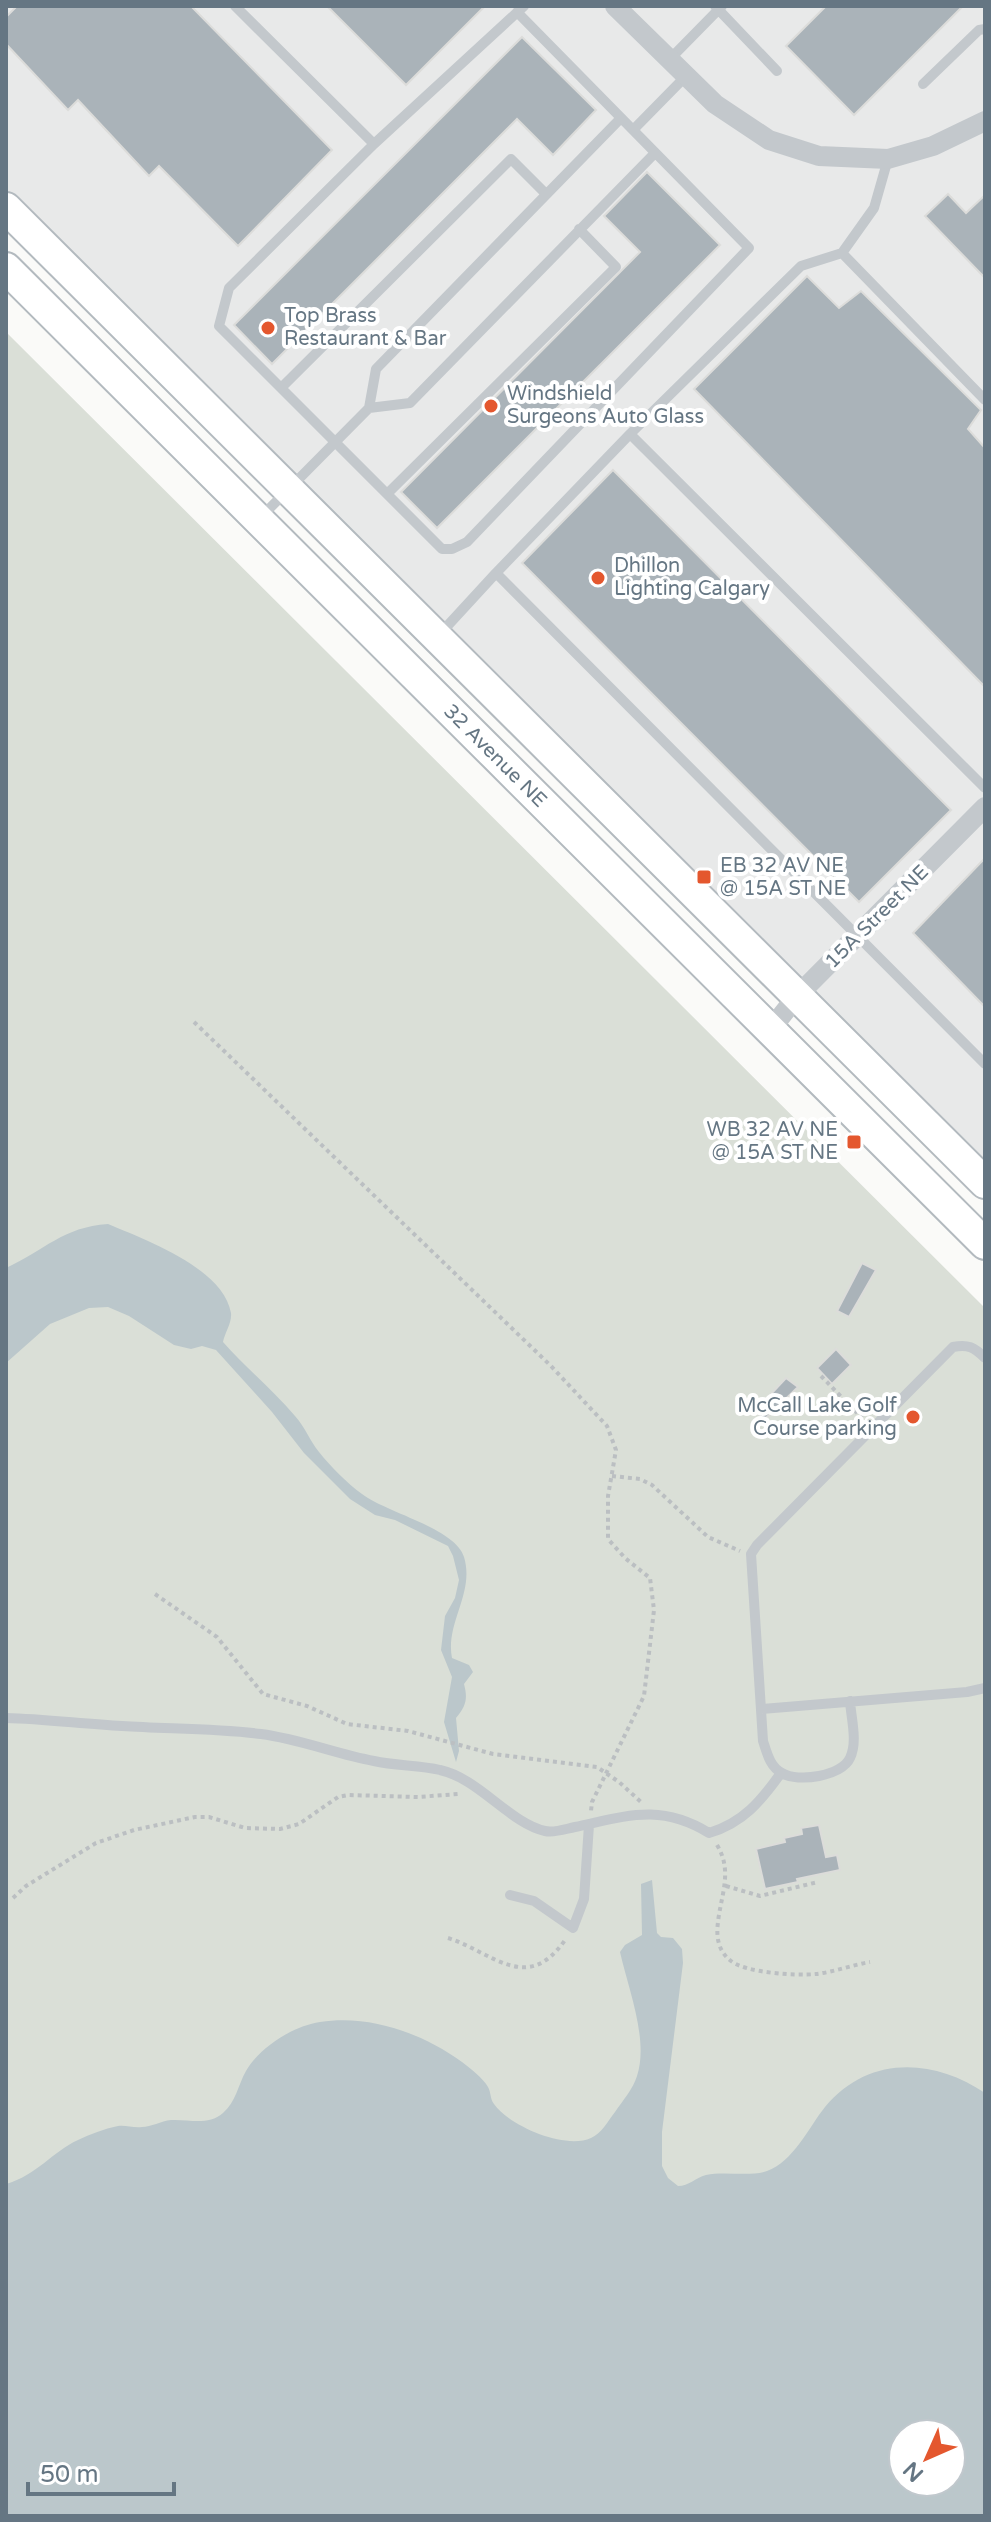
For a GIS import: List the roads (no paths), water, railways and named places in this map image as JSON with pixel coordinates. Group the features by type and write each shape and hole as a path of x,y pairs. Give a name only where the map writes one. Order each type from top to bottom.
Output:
{"main road":[{"path":"6,208 985,1183"},
{"name":"32 Avenue NE","path":"6,268 985,1244"}],"street":[{"path":"615,6 715,104 769,140 819,156 888,159 933,146 985,121"},
{"name":"15A Street NE","path":"771,1029 797,996 985,807"}],"lane":[{"path":"235,6 374,144"},
{"path":"669,60 718,7 777,71"},
{"path":"521,9 621,118 749,248 467,542 452,549 442,549 219,326 229,288 374,144 521,9"},
{"path":"923,84 979,30 985,29"},
{"path":"633,130 686,76"},
{"path":"257,521 369,408 376,369 621,118"},
{"path":"369,408 410,403 655,153"},
{"path":"281,388 511,159 545,193"},
{"path":"437,637 630,434 801,266 842,253 874,208 888,159"},
{"path":"387,494 616,267 579,229"},
{"path":"842,253 985,400"},
{"path":"630,434 985,788"},
{"path":"496,573 985,1064"},
{"path":"850,1701 853,1754 837,1772 795,1777 781,1773 768,1759 761,1709 751,1554 953,1347 966,1345 975,1348 985,1358"},
{"path":"761,1709 985,1688"},
{"path":"6,1718 263,1734 373,1761 442,1770 463,1778 530,1825 546,1832 656,1813 693,1823 709,1833 730,1827 755,1807 781,1773"},
{"path":"510,1895 534,1901 573,1928 584,1899 590,1846 589,1825"}],"place":[{"name":"Top Brass Restaurant & Bar","path":"268,328"},
{"name":"Windshield Surgeons Auto Glass","path":"491,406"},
{"name":"Dhillon Lighting Calgary","path":"598,578"},
{"name":"EB 32 AV NE @ 15A ST NE","path":"704,877"},
{"name":"WB 32 AV NE @ 15A ST NE","path":"854,1142"},
{"name":"McCall Lake Golf Course parking","path":"913,1417"}]}
